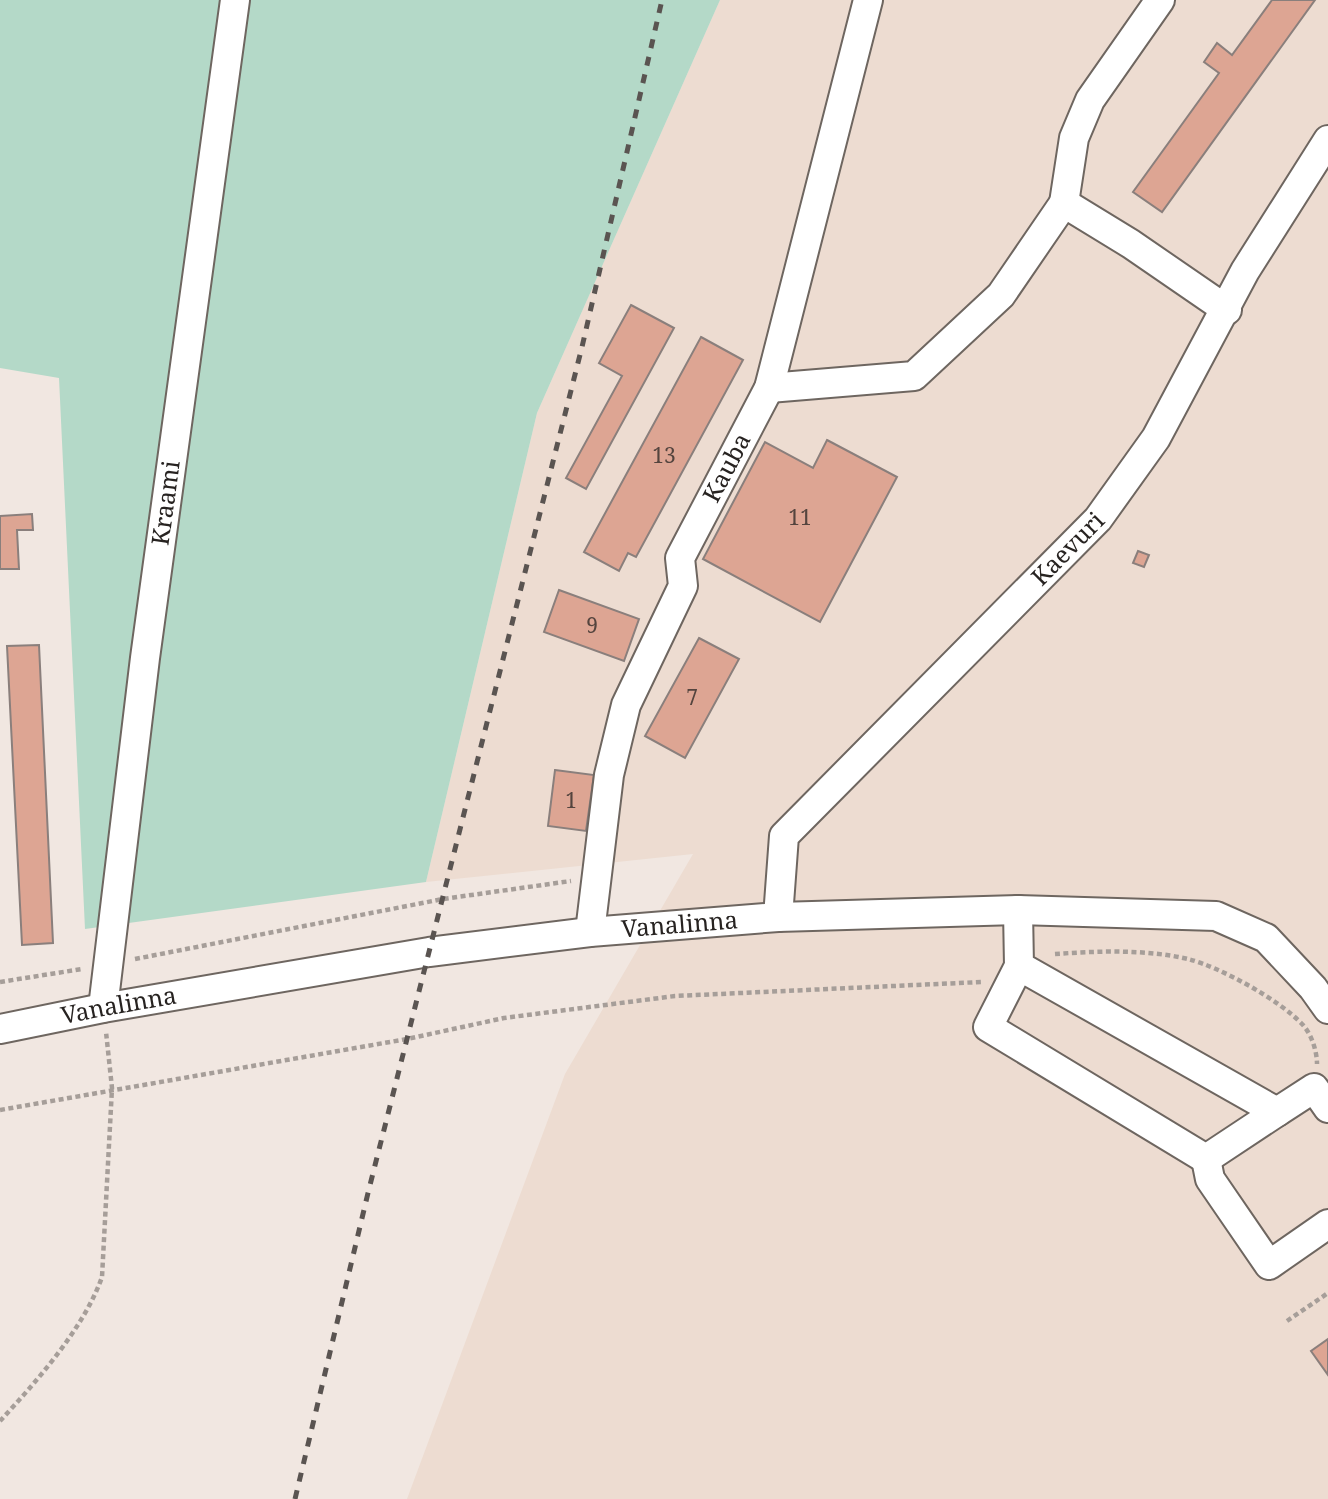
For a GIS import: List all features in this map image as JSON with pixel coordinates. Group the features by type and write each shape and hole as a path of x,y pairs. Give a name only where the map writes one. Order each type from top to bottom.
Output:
{"street":[{"name":"Kraami","path":"103,1007 145,658 235,0"},
{"name":"Kauba","path":"590,932 609,775 626,705 683,586 680,558 769,388 868,0"},
{"path":"769,388 914,376 1001,295 1064,203 1073,138 1090,100 1160,0"},
{"name":"Kaevuri","path":"778,918 784,836 1098,519 1156,438 1227,310 1245,271 1328,140"},
{"path":"1064,203 1227,310"},
{"path":"1018,910 1019,959 988,1027 1206,1159 1210,1179 1269,1265 1328,1224"},
{"name":"Vanalinna","path":"0,1029 103,1007 429,952 590,932 778,918 1018,910 1216,916 1266,939 1326,1003"},
{"path":"1019,959 1277,1112"},
{"path":"1206,1159 1277,1112 1323,1087"}],"path":[{"path":"0,982 108,965 443,899 597,878"},
{"path":"1019,959 1041,954 1104,951 1189,959 1243,983 1304,1026 1317,1053 1316,1063 1323,1087"},
{"path":"0,1110 112,1088 407,1039 504,1018 662,998 987,982"},
{"path":"0,1421 23,1396 92,1304 102,1277 112,1088 103,1007"},
{"path":"1287,1321 1328,1293"}],"shaded area":[{"path":"720,0 1328,0 1328,1499 407,1499 565,1074 693,854 426,882 537,413"}],"green space":[{"path":"0,0 720,0 537,413 426,882 85,929 59,378 0,368"}],"building":[{"path":"1272,0 1315,0 1162,212 1133,192 1219,73 1204,62 1217,43 1232,55"},
{"path":"631,305 674,328 586,489 566,478 622,376 599,363"},
{"path":"701,337 743,360 636,557 628,553 619,571 584,552"},
{"path":"827,440 897,477 820,622 703,559 765,442 813,468"},
{"path":"32,514 33,530 17,530 19,569 0,569 0,516"},
{"path":"1138,551 1149,555 1144,567 1133,563"},
{"path":"559,590 639,619 624,661 544,632"},
{"path":"699,638 739,659 685,758 645,736"},
{"path":"39,645 53,943 22,945 7,646"},
{"path":"555,770 594,775 586,831 548,826"},
{"path":"1328,1339 1328,1375 1311,1351"}],"railway":[{"path":"295,1499 368,1193 582,347 662,0"}]}
